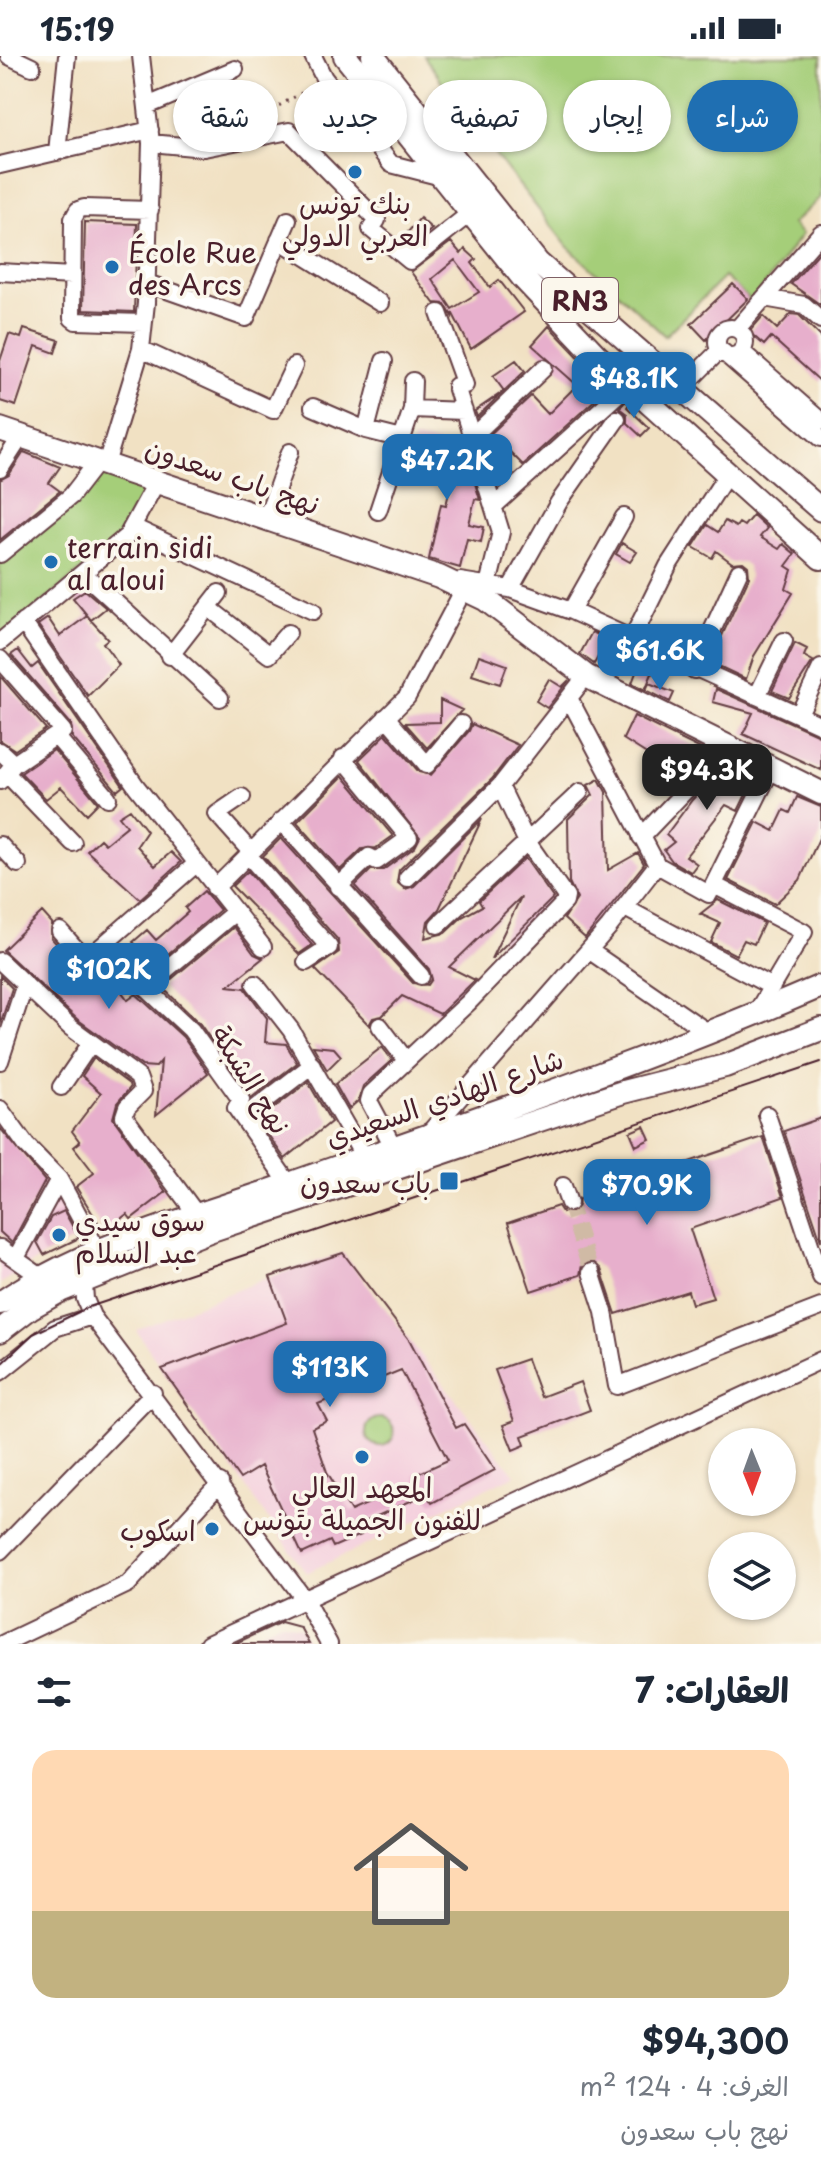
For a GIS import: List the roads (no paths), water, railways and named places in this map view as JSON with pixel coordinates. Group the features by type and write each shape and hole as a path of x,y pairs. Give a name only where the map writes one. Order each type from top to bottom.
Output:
{"main road":[{"name":"RN3","path":"345,56 469,214 530,271 681,389 821,510"},
{"name":"RN3","path":"373,56 530,271 628,385 821,558"},
{"path":"530,271 821,527"},
{"path":"530,271 601,352 821,542"},
{"name":"نهج باب سعدون","path":"0,429 439,577 485,599 586,676 821,793"},
{"name":"شارع الهادي السعيدي","path":"0,1331 89,1264 197,1215 566,1087 821,986"},
{"path":"566,1087 651,1063 821,999"},
{"name":"شارع الهادي السعيدي","path":"0,1303 41,1277 209,1231 623,1092 817,1019"}],"street":[{"path":"9,56 32,67"},
{"path":"57,152 67,56"},
{"path":"0,554 71,496 102,463 141,349 147,283 151,137 141,56"},
{"path":"313,56 324,78 391,164 438,176"},
{"path":"147,106 235,69"},
{"path":"0,165 151,137 204,148 289,131 377,220 371,229 410,261 469,214"},
{"path":"143,323 76,321 70,314 73,219 78,210 150,210"},
{"path":"147,283 246,318 288,220"},
{"path":"722,351 732,355 764,298 821,233"},
{"path":"279,240 380,303"},
{"path":"0,272 72,276"},
{"path":"764,298 804,305 821,320"},
{"path":"439,313 465,385 456,386 501,532 488,585"},
{"path":"821,408 741,341 721,332 718,343 722,351 821,438"},
{"path":"741,341 821,421"},
{"path":"141,349 273,410 294,366"},
{"path":"681,389 722,351"},
{"path":"366,430 384,361"},
{"path":"472,437 544,368"},
{"path":"378,511 412,409 413,381"},
{"path":"494,506 628,385"},
{"path":"313,407 366,430 402,439"},
{"path":"412,409 464,411"},
{"path":"510,589 559,502 617,419"},
{"path":"0,469 22,435"},
{"path":"266,519 290,452"},
{"path":"631,641 668,566 726,476"},
{"path":"0,642 127,536 157,481"},
{"path":"571,611 624,517"},
{"path":"133,527 313,611"},
{"path":"694,670 739,572"},
{"path":"83,573 170,656 220,698"},
{"path":"439,577 510,589 571,611 694,670 821,725"},
{"path":"215,888 414,686 464,589"},
{"path":"170,656 219,593"},
{"path":"209,608 269,655 288,633"},
{"path":"23,622 136,786 263,947"},
{"path":"757,696 784,641"},
{"path":"0,659 63,731 7,774"},
{"path":"799,714 821,668"},
{"path":"407,878 500,786 586,676"},
{"path":"569,698 657,865 709,894 772,767"},
{"path":"386,717 427,765 461,724"},
{"path":"56,736 108,798"},
{"path":"641,837 728,746"},
{"path":"0,751 7,774 73,843"},
{"path":"338,887 369,857 377,861 409,838 343,758"},
{"path":"394,1148 369,1101 405,1059 468,1003 565,902 566,897 526,840 500,786"},
{"path":"438,925 580,792"},
{"path":"242,797 217,814 329,947 306,962"},
{"path":"281,821 421,976"},
{"path":"0,845 18,864"},
{"path":"60,931 86,960 196,864"},
{"path":"426,1136 590,951 657,865"},
{"path":"714,885 804,932 756,1013"},
{"path":"625,908 772,987"},
{"name":"نهج الشبكة","path":"235,912 145,987 191,1030 241,1100 236,1108 289,1184"},
{"path":"590,951 706,1031"},
{"path":"0,961 91,1043 143,1084 143,1091 127,1107 124,1116 197,1215"},
{"path":"0,1061 25,984"},
{"path":"255,984 291,1030 364,1157"},
{"path":"380,1026 405,1059"},
{"path":"61,1087 91,1043"},
{"path":"243,1118 312,1065"},
{"path":"0,1109 26,1145 59,1179 89,1264 92,1316 153,1393 305,1600 329,1644"},
{"path":"767,1115 821,1277"},
{"path":"16,1258 59,1179"},
{"path":"563,1186 569,1203"},
{"path":"0,1248 41,1277"},
{"path":"591,1272 604,1312 617,1386 821,1307"},
{"path":"0,1372 31,1343 55,1328 92,1316"},
{"path":"208,1644 821,1360"},
{"path":"0,1551 153,1393"},
{"path":"2,1644 128,1584 220,1483"}],"tunnel":[{"path":"569,1203 591,1272"}],"tram line":[{"path":"0,1365 33,1334 89,1307 821,1062"}],"place":[{"name":"بنك تونس العربي الدولي","path":"355,172"},
{"name":"École Rue des Arcs","path":"112,267"},
{"name":"terrain sidi al aloui","path":"51,562"},
{"name":"باب سعدون","path":"449,1181"},
{"name":"سوق سيدي عبد السلام","path":"59,1235"},
{"name":"المعهد العالي للفنون الجميلة بتونس","path":"362,1457"},
{"name":"اسكوب","path":"212,1529"}]}
